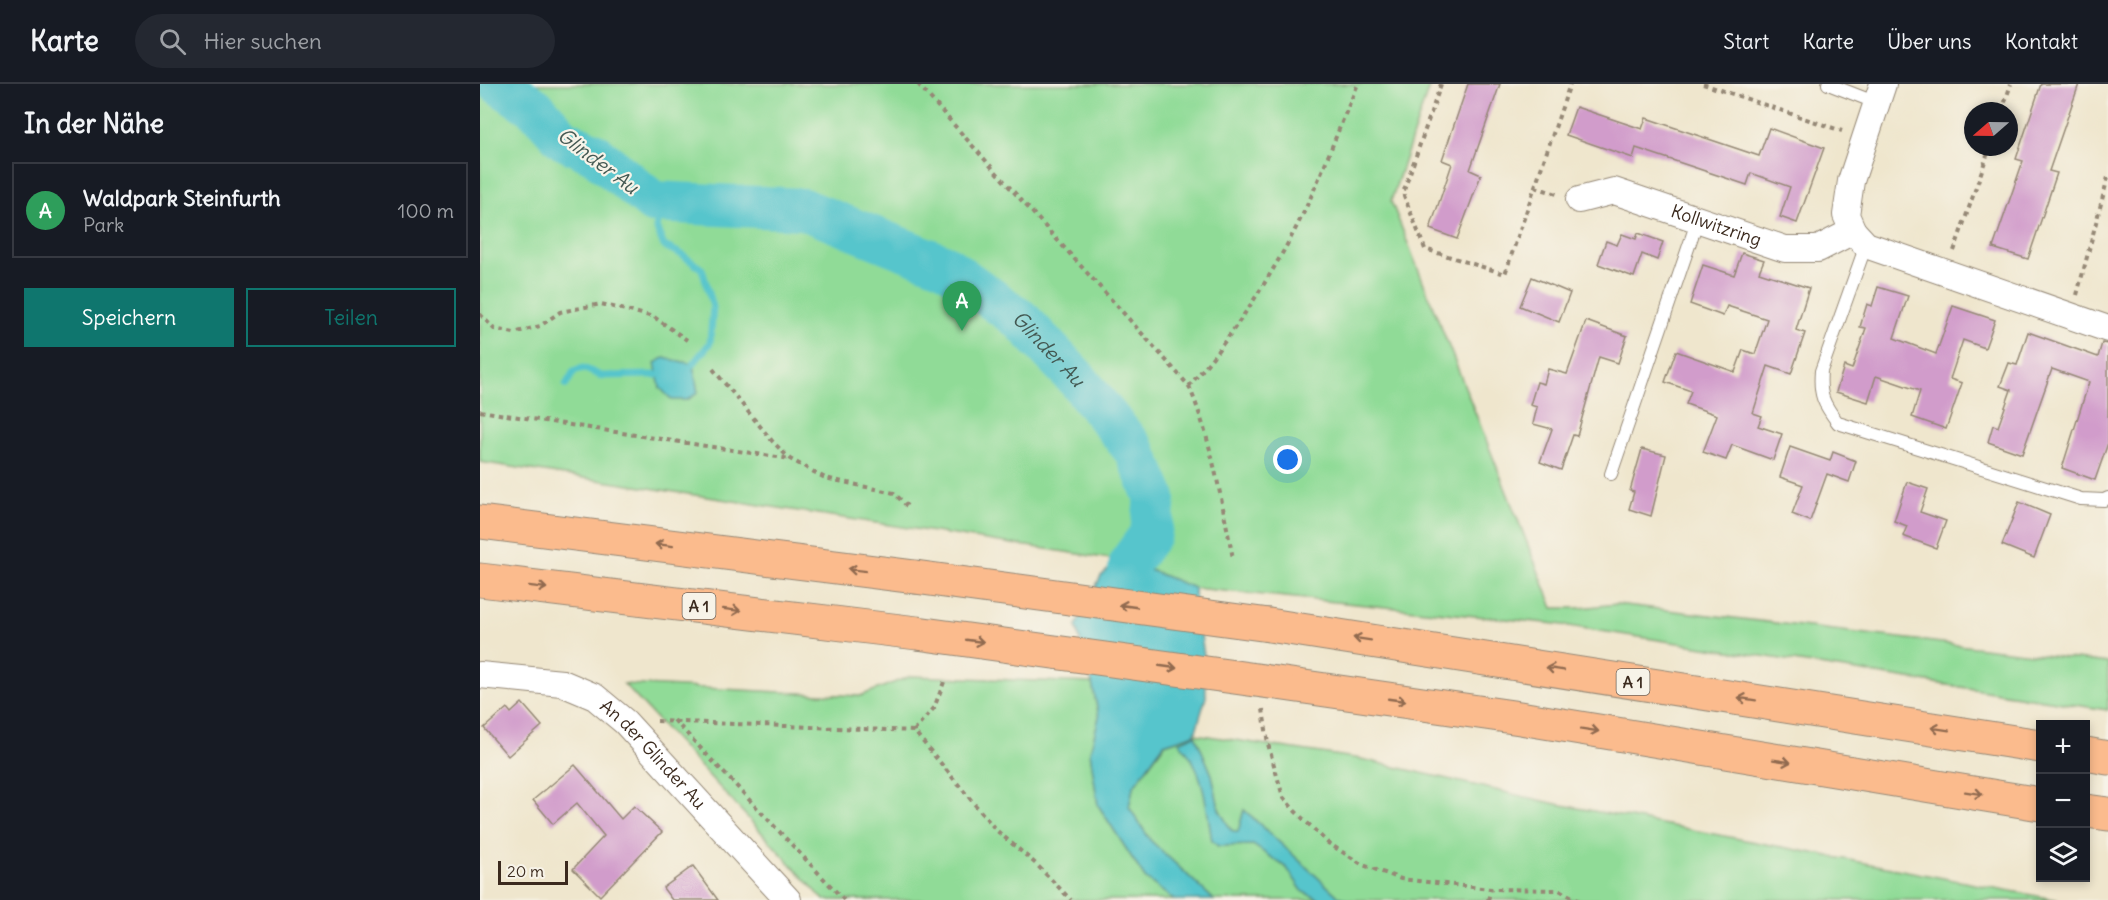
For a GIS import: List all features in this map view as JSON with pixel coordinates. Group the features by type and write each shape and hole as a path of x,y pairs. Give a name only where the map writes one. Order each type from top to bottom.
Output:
{"highway":[{"name":"A 1","path":"480,522 1269,625 2036,745"},
{"name":"A 1","path":"480,580 917,633 1270,695 1520,718 2036,803"},
{"path":"2090,755 2108,758"},
{"path":"2090,812 2108,814"}],"street":[{"path":"1880,93 1851,181 1846,215 1859,238 1947,273 2108,329"},
{"name":"Kollwitzring","path":"1579,200 1614,191 1785,249 1818,249 1859,238"},
{"name":"An der Glinder Au","path":"480,675 562,683 595,697 624,722 788,900"}],"lane":[{"path":"1828,84 1880,93"},
{"path":"1611,474 1698,219"},
{"path":"1859,238 1821,371 1820,389 1825,406 1838,423 2081,499 2104,500 2108,498"}],"path":[{"path":"918,84 1028,209 1190,386 1204,424 1233,558"},
{"path":"1190,386 1220,348 1277,261 1303,214 1358,84"},
{"path":"1441,84 1403,193 1425,249 1505,274 1570,84"},
{"path":"1703,84 1866,139"},
{"path":"2005,102 2011,84"},
{"path":"1947,273 1987,156"},
{"path":"2072,316 2108,177"},
{"path":"480,314 494,329 514,333 540,326 560,312 601,304 654,317 687,340"},
{"path":"713,369 773,442 790,459 825,478 894,493 908,506"},
{"path":"480,411 790,459"},
{"path":"914,731 934,708 944,682"},
{"path":"1270,695 1268,744 1284,797 1295,812 1328,843 1363,865 1401,879 1491,889 1559,890 1578,900"},
{"path":"674,720 844,900"},
{"path":"624,722 674,720 914,731 996,830 1036,864 1071,900"},
{"path":"1488,900 1491,889"}],"green space":[{"path":"480,84 1430,84 1391,201 1553,608 1617,604 2108,663 2108,710 1556,624 1194,588 1130,562 480,462"},
{"path":"911,676 1092,683 1099,717 1090,752 1098,805 1145,878 1174,900 824,900 624,684 860,696"},
{"path":"1195,734 1361,759 1552,803 2058,900 1348,900 1338,896 1244,810 1238,833 1231,830 1219,809 1212,775 1195,735 1180,742 1195,764 1204,788 1213,841 1218,846 1253,845 1287,868 1303,892 1321,900 1214,900 1150,840 1129,807 1133,787 1165,744"}],"water":[{"path":"664,358 693,364 698,393 687,400 672,400 660,388 655,363"},
{"path":"1119,560 1130,562 1194,588 1205,663 1206,697 1195,734 1164,744 1133,787 1129,807 1150,840 1214,900 1174,900 1145,878 1098,805 1090,752 1099,717 1076,626 1101,576"},
{"path":"1195,735 1212,775 1219,809 1231,830 1238,832 1244,810 1338,896 1348,900 1321,900 1303,892 1287,868 1253,845 1218,846 1212,841 1206,801 1199,776 1188,753 1179,742"}],"building":[{"path":"1468,84 1500,84 1470,170 1481,175 1457,239 1430,229 1452,164 1442,160"},
{"path":"2041,84 2079,84 2049,171 2057,173 2028,259 1993,248 2023,161 2016,159"},
{"path":"1576,107 1642,129 1646,118 1759,156 1769,128 1824,148 1797,223 1780,217 1790,187 1751,173 1747,185 1636,148 1633,158 1566,135"},
{"path":"1638,233 1663,242 1657,260 1642,254 1634,277 1598,264 1606,241 1617,245 1622,234 1636,239"},
{"path":"1742,253 1764,260 1759,272 1809,288 1796,330 1805,333 1791,374 1768,366 1753,413 1762,416 1758,426 1782,434 1773,460 1732,445 1726,460 1703,452 1717,415 1686,404 1691,391 1665,382 1676,351 1735,372 1743,350 1755,354 1767,319 1727,306 1723,316 1690,304 1703,265 1734,275"},
{"path":"1532,277 1570,293 1559,322 1520,306"},
{"path":"1878,287 1908,296 1894,338 1936,354 1953,306 1995,320 1985,348 1963,340 1950,379 1962,383 1946,429 1912,417 1920,391 1876,376 1868,402 1836,392 1844,366 1852,369 1866,328 1860,327 1867,304 1872,306"},
{"path":"1586,321 1627,336 1618,363 1599,357 1577,436 1573,435 1561,470 1540,462 1552,429 1533,424 1537,407 1530,405 1537,382 1544,384 1548,369 1567,374"},
{"path":"2028,332 2098,357 2102,343 2108,344 2108,443 2095,480 2062,468 2089,382 2052,369 2022,454 1988,442 1993,425 1998,427 2011,390 2000,386 2009,363 2017,365"},
{"path":"1790,447 1830,461 1833,452 1856,461 1849,482 1827,474 1810,521 1792,514 1803,485 1780,477"},
{"path":"1642,449 1666,455 1651,516 1629,509 1634,492 1630,491"},
{"path":"1907,482 1928,489 1920,512 1946,521 1936,548 1903,536 1907,526 1894,521"},
{"path":"2019,502 2050,515 2034,558 2002,545"},
{"path":"522,703 542,726 508,756 484,728 507,708 511,713"},
{"path":"575,765 621,819 634,806 662,832 600,896 573,869 604,836 577,803 553,824 533,800"},
{"path":"693,866 718,900 672,900 663,888"}],"waterway":[{"name":"Glinder Au","path":"499,84 535,108 563,139 595,154 653,202 803,209 946,266 1021,320 1077,379 1135,451 1155,498 1151,533 1130,562 1128,577 1133,618"},
{"path":"675,203 662,213 656,227 664,246 681,254 702,269 713,307 710,343 693,364"},
{"path":"566,385 574,371 583,368 601,376 656,375"}],"place":[{"name":"Waldpark Steinfurth","path":"962,331"}]}
